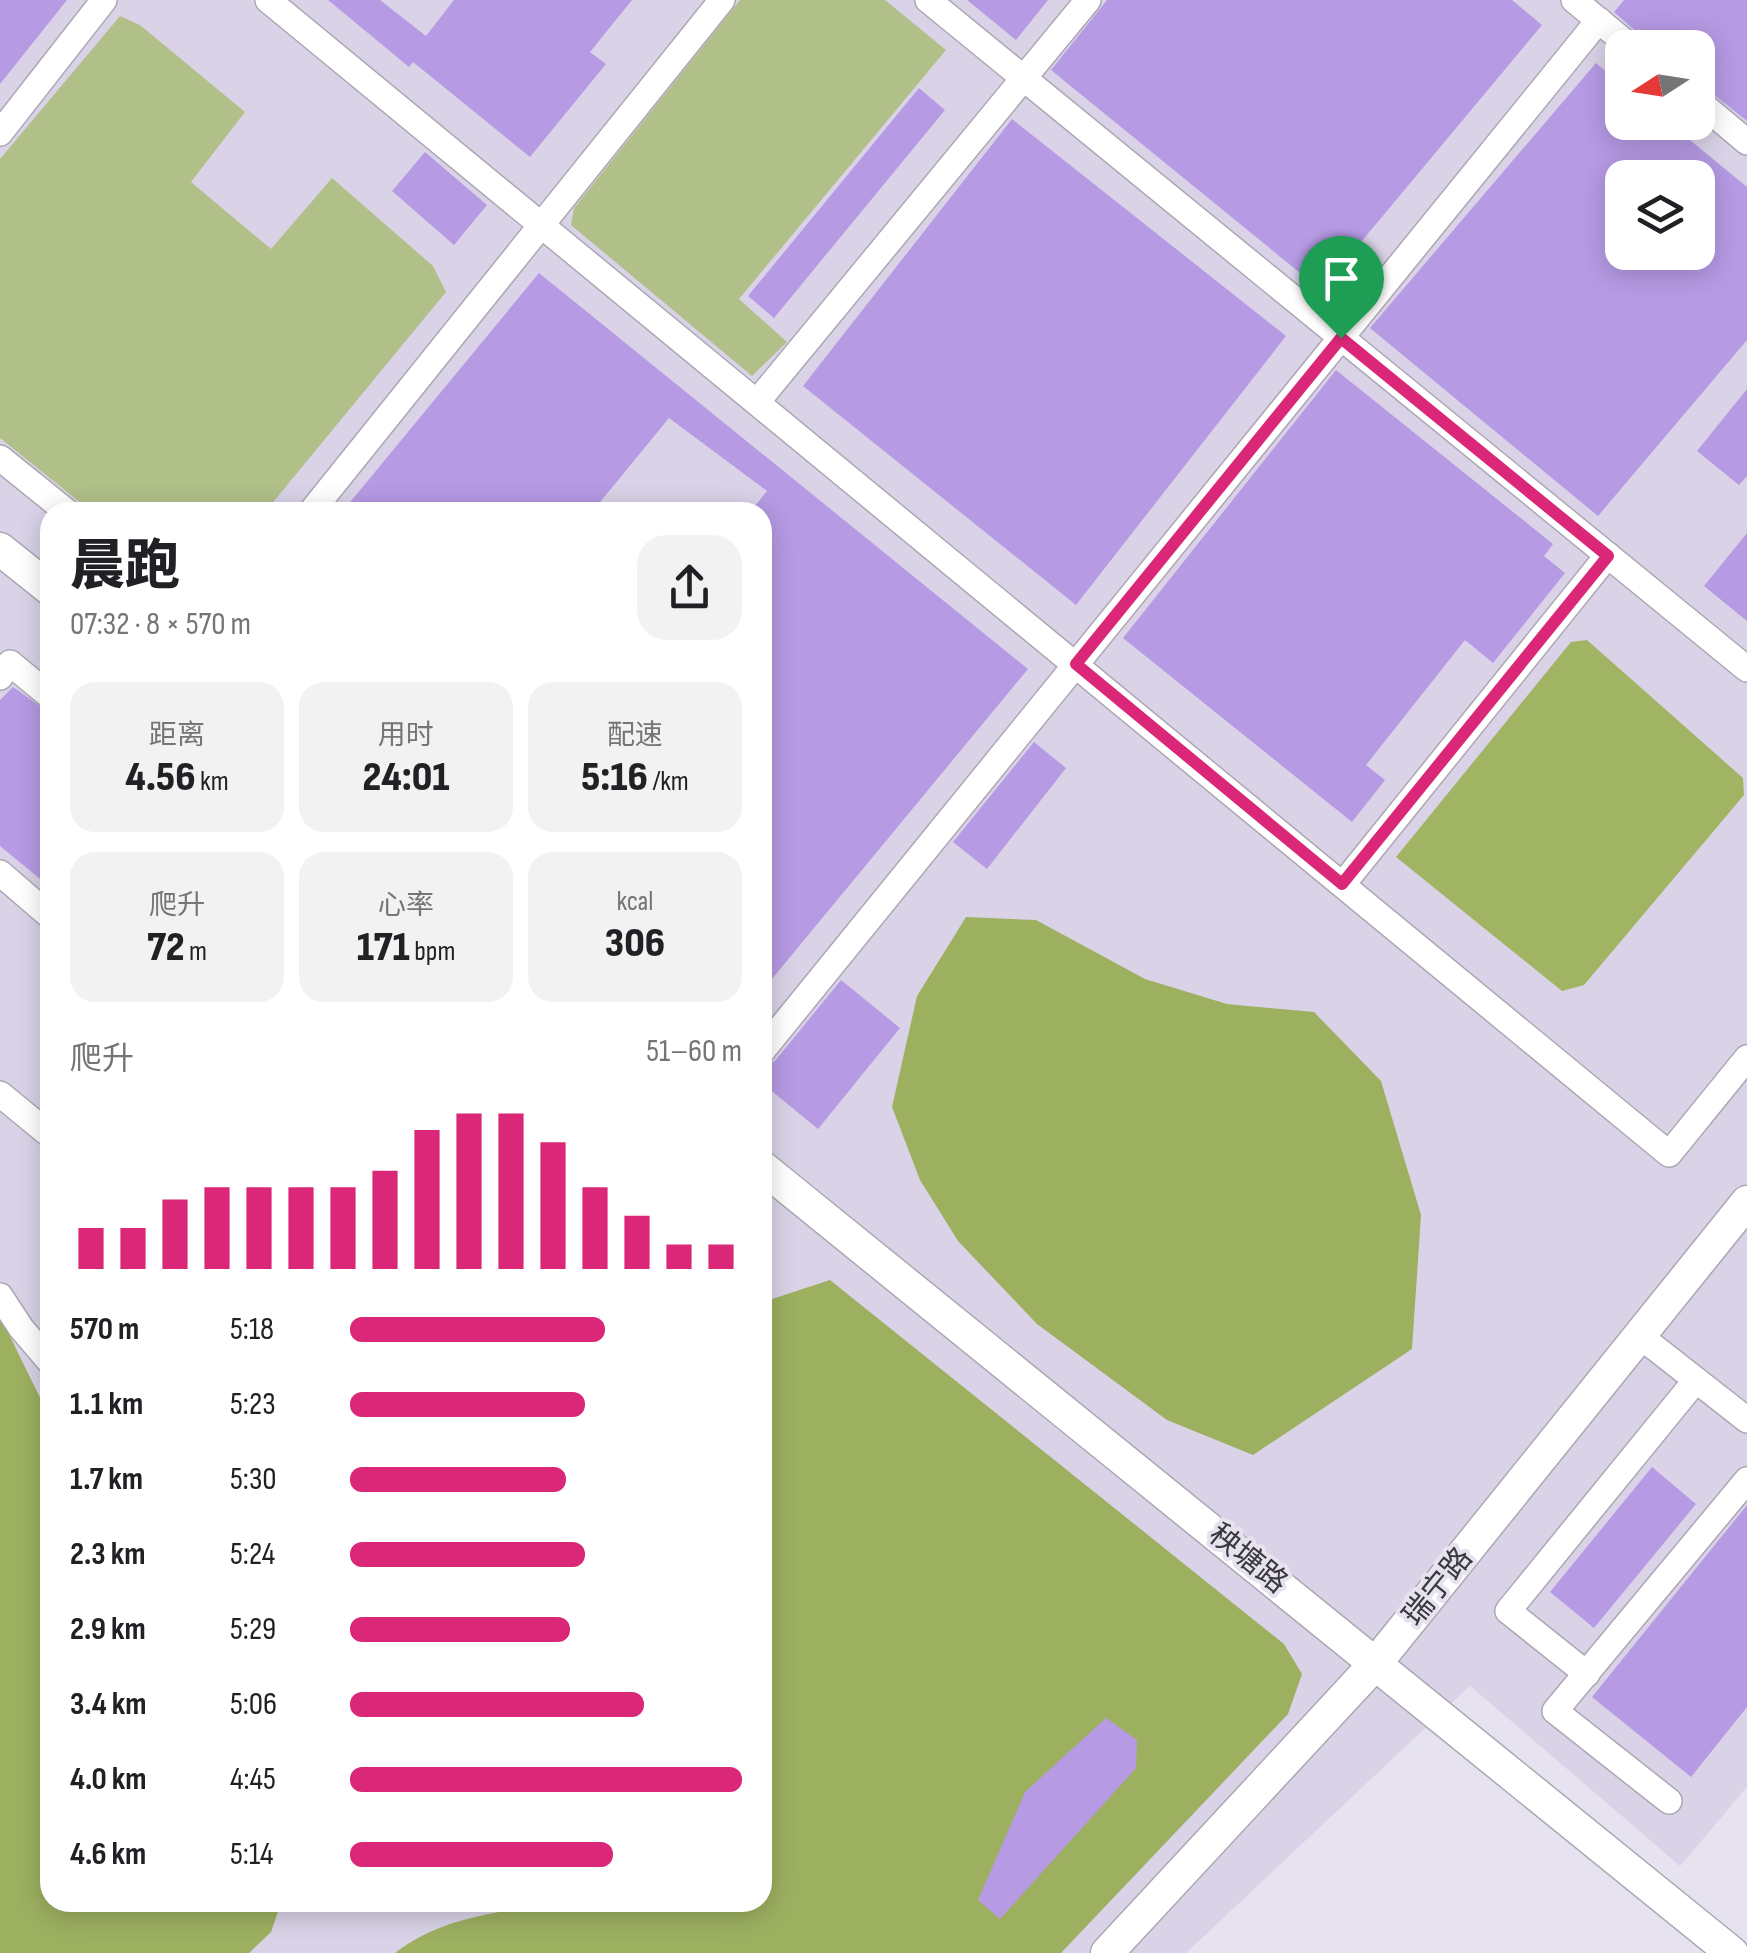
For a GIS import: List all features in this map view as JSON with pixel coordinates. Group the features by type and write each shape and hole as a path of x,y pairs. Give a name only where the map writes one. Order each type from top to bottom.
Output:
{"main road":[{"path":"0,549 40,582"},
{"name":"秧塘路","path":"772,1175 1732,1953"},
{"name":"瑞宁路","path":"1129,1953 1384,1669 1648,1342 1747,1202"},
{"name":"瑞宁路","path":"1648,1342 1747,1235"},
{"name":"瑞宁路","path":"1107,1953 1384,1669"}],"street":[{"path":"0,133 104,0"},
{"path":"268,0 1669,1154 1747,1058"},
{"path":"319,502 722,0"},
{"path":"928,0 1747,669"},
{"path":"756,402 1088,0"},
{"path":"1574,0 1610,30"},
{"path":"772,1040 1598,20"},
{"path":"1715,115 1747,142"},
{"path":"0,458 55,502"},
{"path":"1342,884 1608,556"},
{"path":"0,676 10,664 40,688"},
{"path":"0,873 40,907"},
{"path":"0,1094 40,1127"},
{"path":"0,1296 40,1350"},
{"path":"1648,1342 1747,1420"},
{"path":"1587,1674 1508,1611 1696,1380"},
{"path":"1669,1801 1554,1711 1747,1480"}],"shaded area":[{"path":"0,0 1747,0 1747,1787 1680,1866 1470,1686 1186,1953 0,1953"},
{"path":"740,0 885,0 946,50 739,299 787,342 752,376 571,225 574,208"},
{"path":"120,16 140,25 245,112 191,182 271,249 332,178 433,266 446,292 273,502 80,502 0,438 0,159"},
{"path":"1587,640 1743,778 1744,795 1584,985 1562,991 1396,857 1571,642"},
{"path":"966,917 1036,920 1145,979 1227,1004 1314,1012 1381,1081 1421,1215 1412,1349 1253,1455 1167,1420 1037,1324 958,1241 920,1180 892,1107 917,996"},
{"path":"830,1280 1284,1644 1302,1674 1288,1714 1061,1953 395,1953 439,1928 499,1912 772,1912 772,1299"},
{"path":"0,1316 40,1398 40,1912 278,1912 271,1932 249,1953 0,1953"}],"building":[{"path":"0,0 67,0 0,84"},
{"path":"328,0 380,0 426,36 454,0 632,0 590,52 606,64 530,157 413,62 409,67"},
{"path":"967,0 1048,0 1016,40"},
{"path":"1107,0 1512,0 1542,25 1321,290 1051,70"},
{"path":"1624,0 1747,0 1747,121 1715,96 1715,30 1634,30 1614,12"},
{"path":"1596,63 1605,71 1605,140 1690,140 1714,160 1605,160 1605,270 1715,270 1715,161 1747,187 1747,340 1598,516 1370,328"},
{"path":"919,88 945,110 774,318 748,296"},
{"path":"1012,119 1286,336 1076,605 803,386"},
{"path":"425,152 487,205 454,245 392,191"},
{"path":"539,273 1028,669 772,979 772,502 758,502 767,491 669,418 600,502 350,502"},
{"path":"1336,370 1553,544 1544,556 1565,573 1493,663 1465,640 1366,765 1385,780 1352,822 1123,638"},
{"path":"1747,389 1747,476 1739,485 1697,451"},
{"path":"1747,533 1747,621 1704,586"},
{"path":"13,687 40,706 40,879 0,846 0,700"},
{"path":"1034,742 1066,768 987,869 953,842"},
{"path":"841,980 900,1028 818,1129 772,1091 775,1061"},
{"path":"1652,1467 1696,1504 1594,1628 1550,1592"},
{"path":"1747,1505 1747,1707 1691,1777 1592,1697"},
{"path":"1106,1718 1137,1740 1136,1768 1000,1919 978,1900 1025,1792"}],"route":[{"path":"1341,338 1608,556 1342,884 1076,664 1341,338"}]}
